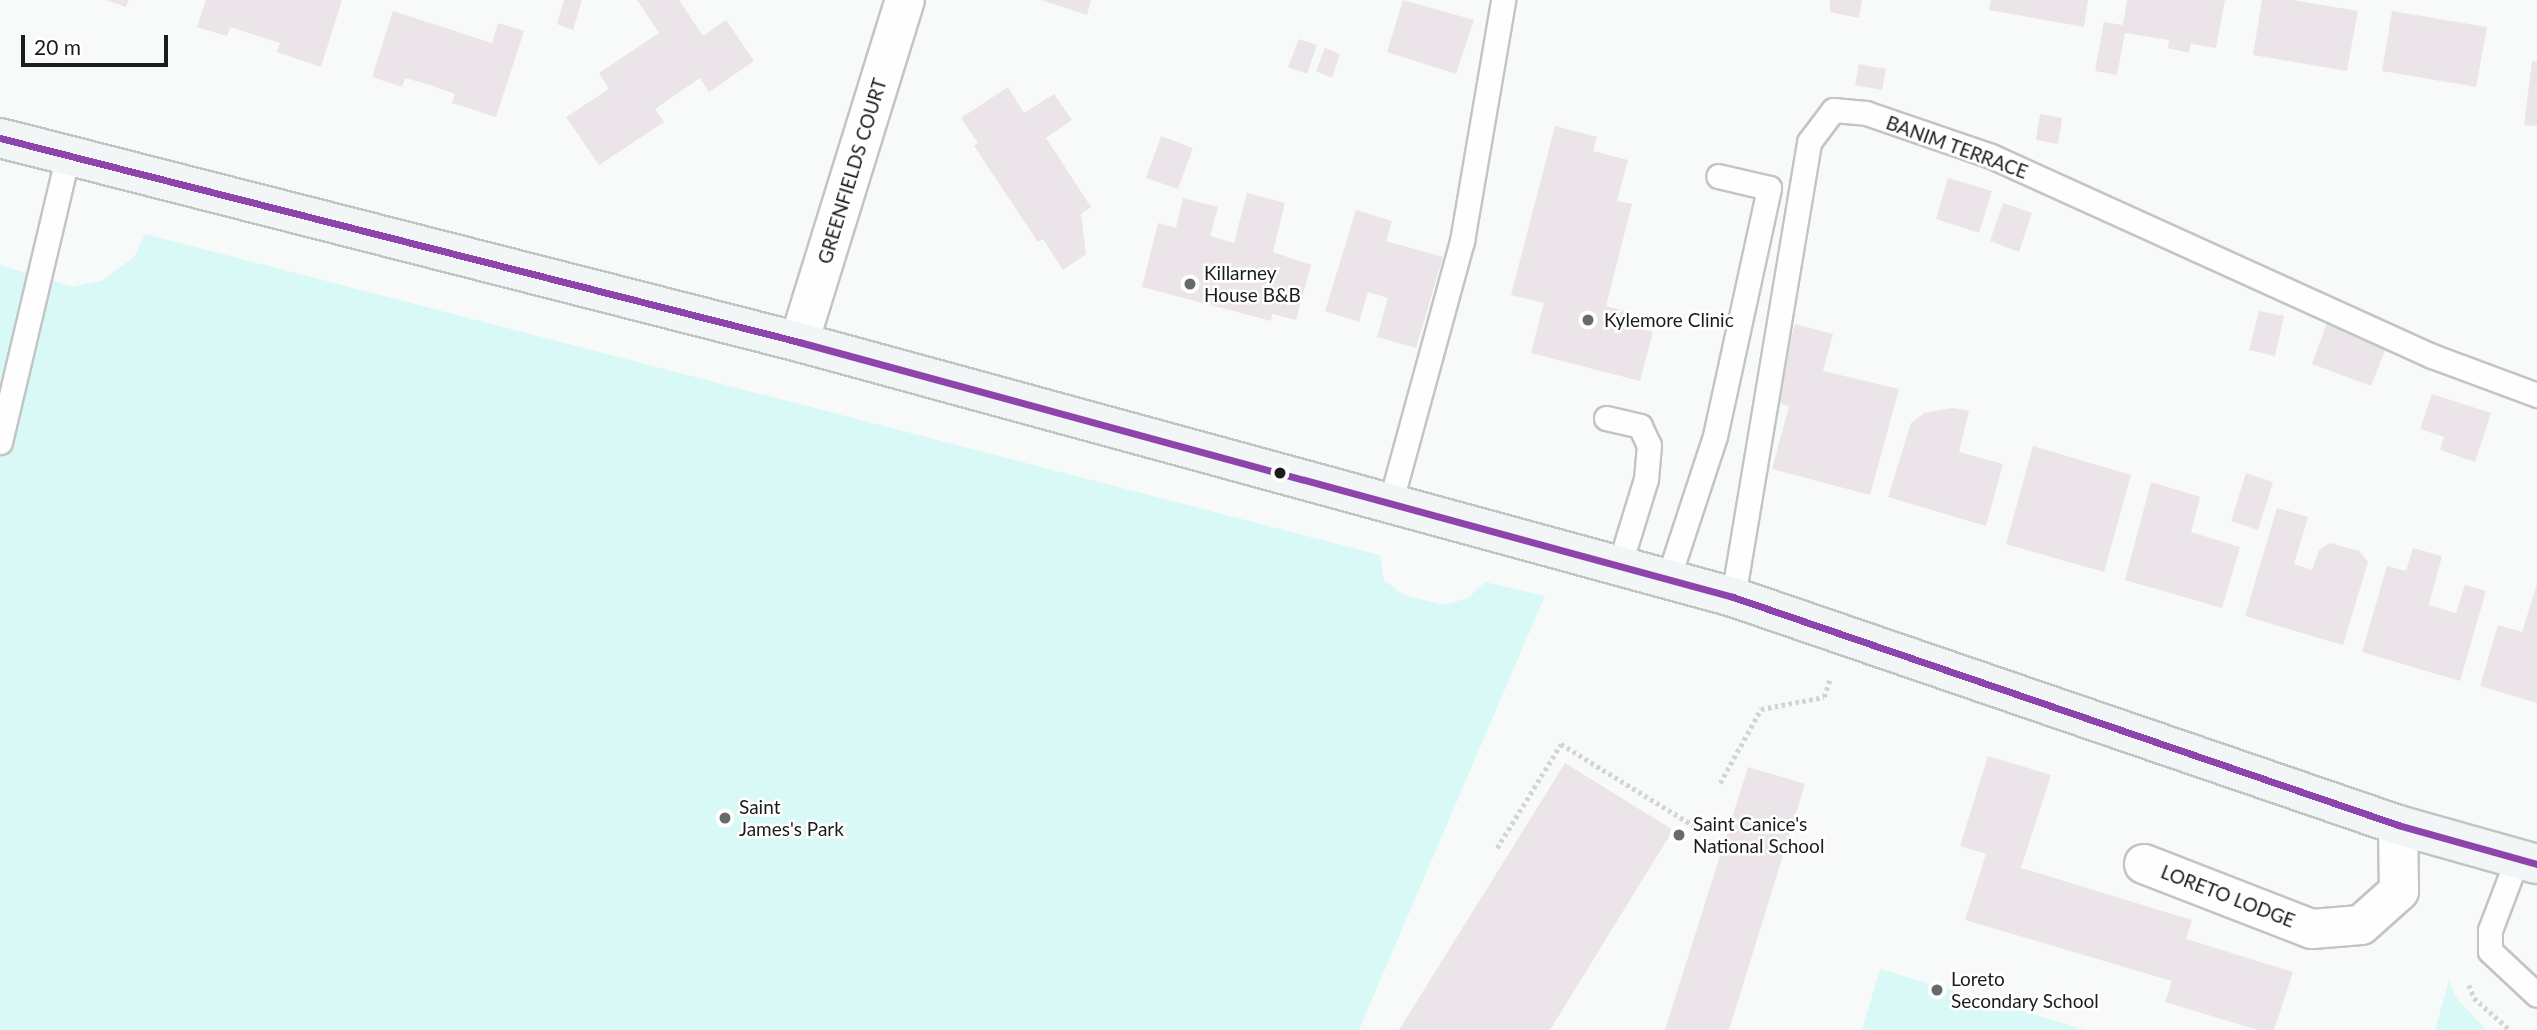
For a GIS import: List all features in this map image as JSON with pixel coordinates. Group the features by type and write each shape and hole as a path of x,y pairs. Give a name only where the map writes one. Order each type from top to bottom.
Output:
{"main road":[{"path":"0,138 799,342 1733,597 2398,825 2527,862"}],"street":[{"name":"GREENFIELDS COURT","path":"799,342 905,0"},
{"name":"LORETO LODGE","path":"2144,864 2312,929 2361,925 2399,891 2398,825"}],"lane":[{"path":"1390,504 1462,241 1503,0"},
{"name":"BANIM TERRACE","path":"1733,597 1809,142 1833,110 1866,113 1991,156 2432,356 2537,395"},
{"path":"0,442 68,154"},
{"path":"1668,579 1715,436 1769,188 1718,176"},
{"path":"1606,418 1640,426 1649,445 1646,479 1619,567"},
{"path":"2527,862 2490,930 2490,951 2537,995"}],"path":[{"path":"1720,783 1761,709 1824,697 1830,678 1841,681 1853,638"},
{"path":"1497,848 1561,744 1696,827"},
{"path":"2468,980 2474,998 2510,1030"}],"shaded area":[{"name":"Saint James's Park","path":"145,234 1380,555 1384,580 1404,595 1443,605 1468,598 1485,582 1545,596 1359,1030 0,1030 0,265 73,287 103,280 134,257"},
{"path":"1880,969 2086,1030 1862,1030"},
{"path":"2449,980 2454,995 2486,1030 2435,1030"}],"building":[{"path":"106,0 129,0 126,7"},
{"path":"206,0 342,0 321,67 277,52 280,43 230,27 227,36 197,27"},
{"path":"564,0 582,0 573,30 557,24"},
{"path":"637,0 679,0 703,36 726,20 754,61 709,92 700,78 655,109 664,122 599,165 566,117 609,89 599,73 659,33"},
{"path":"1041,0 1091,0 1087,15"},
{"path":"1403,0 1474,20 1456,74 1387,52"},
{"path":"1830,0 1862,0 1859,18 1830,12"},
{"path":"1991,0 2088,0 2084,27 1989,10"},
{"path":"2127,0 2225,0 2216,48 2191,44 2189,53 2168,48 2169,40 2125,33 2117,75 2095,71 2104,22 2123,25"},
{"path":"2262,0 2293,0 2358,11 2347,71 2253,55"},
{"path":"393,11 492,43 498,23 524,31 496,117 452,103 455,94 427,84 405,78 402,87 372,77"},
{"path":"2392,11 2487,27 2476,87 2382,71"},
{"path":"1299,39 1317,45 1307,74 1288,67"},
{"path":"1325,48 1340,54 1332,78 1316,71"},
{"path":"2532,61 2537,62 2537,126 2524,125"},
{"path":"1859,64 1886,69 1882,90 1855,85"},
{"path":"1008,87 1024,113 1054,94 1072,120 1046,138 1091,207 1081,214 1086,254 1063,270 1043,239 1038,242 974,146 978,143 961,118"},
{"path":"2040,114 2062,118 2058,144 2036,140"},
{"path":"1555,126 1597,137 1593,151 1628,160 1617,201 1632,204 1606,306 1628,312 1625,325 1653,332 1640,381 1531,353 1544,303 1511,295"},
{"path":"1161,136 1193,148 1178,189 1146,178"},
{"path":"1948,178 1992,191 1979,233 1936,219"},
{"path":"1247,193 1285,203 1273,252 1311,265 1296,320 1272,314 1271,321 1142,287 1158,223 1176,228 1183,198 1218,207 1210,236 1234,243"},
{"path":"2003,203 2032,213 2019,252 1990,241"},
{"path":"1356,210 1392,221 1386,241 1443,257 1416,348 1377,337 1388,298 1368,292 1359,322 1325,311"},
{"path":"2259,311 2284,316 2275,356 2249,350"},
{"path":"2327,323 2387,345 2371,386 2312,364"},
{"path":"1795,324 1833,334 1823,371 1899,389 1870,495 1772,469 1789,406 1773,401"},
{"path":"2432,394 2491,413 2475,462 2440,450 2444,437 2420,429"},
{"path":"1953,408 1969,411 1959,452 2003,464 1986,526 1888,497 1911,423 1924,413"},
{"path":"2033,446 2131,475 2104,572 2006,544"},
{"path":"2246,473 2273,482 2258,530 2231,521"},
{"path":"2151,482 2200,497 2191,532 2240,547 2222,608 2125,580"},
{"path":"2277,508 2308,517 2294,564 2312,570 2319,550 2330,543 2359,551 2368,562 2343,645 2245,616"},
{"path":"2413,548 2442,556 2429,605 2456,613 2465,585 2486,591 2460,681 2362,652 2387,566 2406,571"},
{"path":"2537,584 2537,703 2480,686 2498,625 2522,632"},
{"path":"1988,756 2051,775 2021,868 2192,920 2186,939 2293,972 2274,1030 2258,1030 2165,1002 2172,981 1965,920 1986,854 1960,846"},
{"path":"1565,763 1673,830 1550,1030 1399,1030"},
{"path":"1748,767 1805,784 1729,1030 1665,1030"}],"transit line":[{"path":"0,138 799,342 1733,597 2398,825 2537,864"}],"place":[{"name":"Killarney House B&B","path":"1190,284"},
{"name":"Kylemore Clinic","path":"1588,320"},
{"name":"Saint James's Park","path":"725,818"},
{"name":"Saint Canice's National School","path":"1679,835"},
{"name":"Loreto Secondary School","path":"1937,990"}]}
